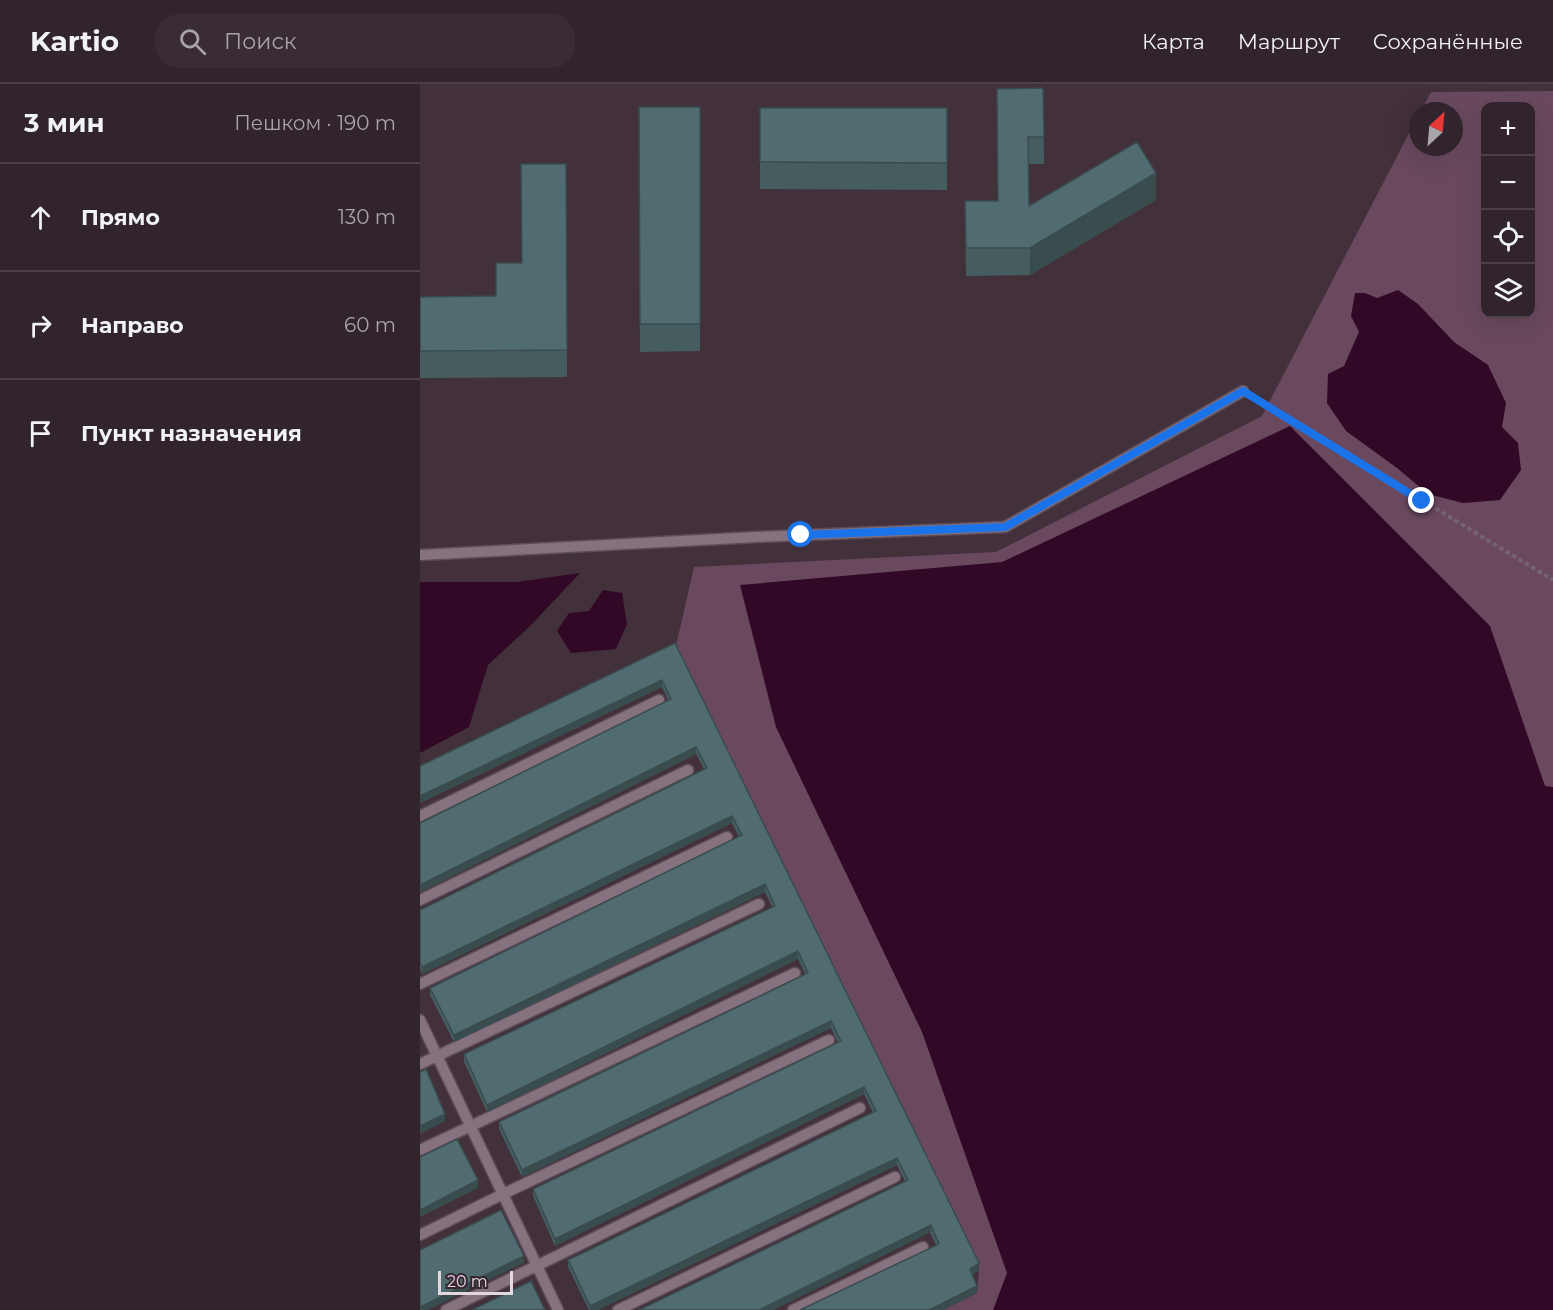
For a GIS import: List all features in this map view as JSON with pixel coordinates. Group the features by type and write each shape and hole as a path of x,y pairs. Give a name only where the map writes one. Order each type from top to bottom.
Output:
{"lane":[{"path":"420,555 756,537 1005,527 1243,391"},
{"path":"420,816 659,700"},
{"path":"420,900 688,770"},
{"path":"420,984 727,837"},
{"path":"420,1064 759,904"},
{"path":"420,1150 795,973"},
{"path":"420,1020 558,1310"},
{"path":"420,1235 829,1040"},
{"path":"446,1310 860,1108"},
{"path":"618,1310 894,1178"},
{"path":"793,1310 924,1247"}],"path":[{"path":"1243,391 1553,580"}],"shaded area":[{"path":"1553,91 1553,1310 943,1310 977,1293 979,1270 675,650 694,567 996,552 1262,416 1409,133 1409,156 1463,156 1463,102 1426,102 1431,92"},
{"path":"1398,290 1418,304 1454,342 1488,365 1506,403 1502,427 1518,443 1521,470 1500,500 1463,503 1428,494 1346,431 1327,403 1328,374 1344,366 1359,332 1351,316 1355,293 1365,293 1377,298"},
{"path":"1290,426 1490,626 1545,786 1553,787 1553,1310 993,1310 1007,1273 922,1032 776,727 740,585 1002,562"},
{"path":"580,573 531,625 488,665 469,727 420,753 420,582 517,582"},
{"path":"603,590 622,593 627,624 616,649 571,653 557,631 569,613 589,611"}],"building":[{"path":"1043,88 1044,137 1028,137 1029,206 1137,142 1156,173 1030,248 966,248 965,201 998,201 997,89"},
{"path":"639,107 700,107 700,324 640,324"},
{"path":"760,108 947,108 947,163 760,162"},
{"path":"521,164 566,164 567,350 420,351 420,297 496,296 496,263 522,263"},
{"path":"675,643 979,1263 970,1269 977,1286 929,1310 800,1310 939,1244 931,1225 759,1310 639,1310 908,1180 897,1158 590,1306 568,1260 876,1111 864,1087 555,1239 533,1189 841,1041 831,1021 522,1170 499,1122 808,973 798,951 487,1105 464,1054 775,906 765,884 454,1035 430,988 742,835 732,816 422,967 420,962 420,910 707,768 696,747 420,885 420,823 671,699 662,680 420,796 420,766"},
{"path":"426,1069 445,1114 420,1126 420,1072"},
{"path":"457,1139 478,1180 420,1210 420,1157"},
{"path":"501,1210 524,1256 420,1307 420,1250"},
{"path":"531,1281 545,1310 472,1310"}],"route":[{"path":"801,535 1005,527 1243,391 1422,501"}]}
